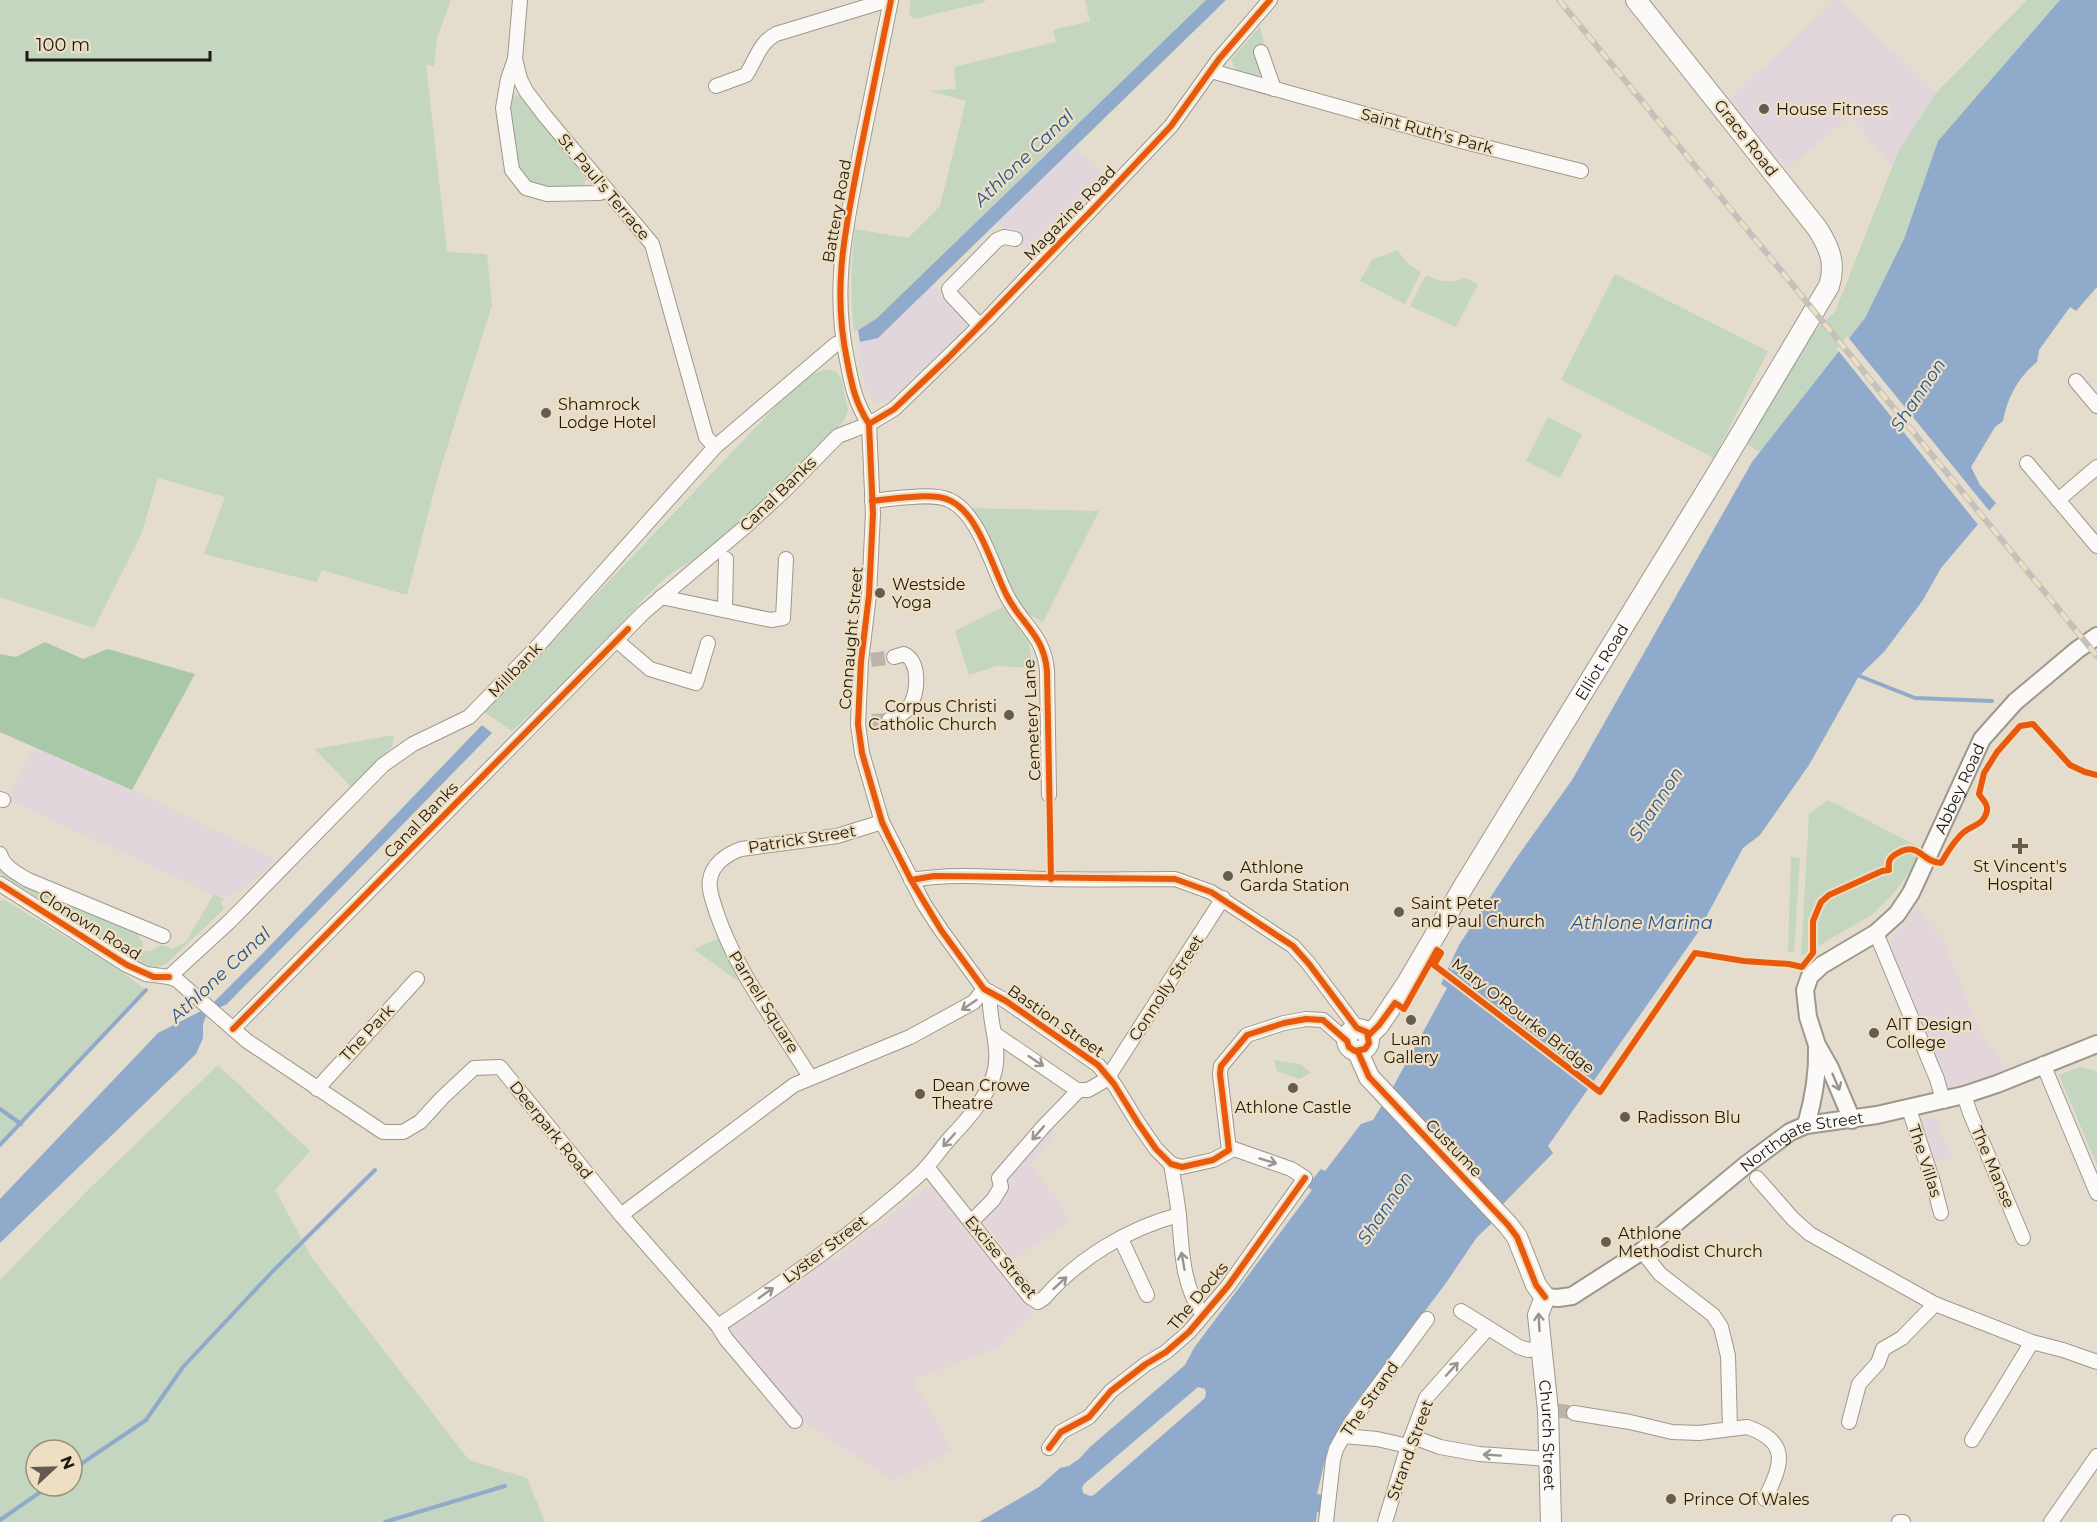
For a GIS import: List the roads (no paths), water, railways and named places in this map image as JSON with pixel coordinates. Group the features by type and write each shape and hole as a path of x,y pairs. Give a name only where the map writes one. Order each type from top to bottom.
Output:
{"main road":[{"name":"Grace Road","path":"1635,0 1817,228 1833,263 1829,286"},
{"name":"Elliot Road","path":"1358,1039 1379,1025 1407,983 1829,286"},
{"name":"Custume","path":"1358,1039 1369,1077 1508,1224 1517,1238 1536,1285 1545,1297"},
{"name":"Church Street","path":"1545,1297 1538,1315 1541,1348 1552,1410 1551,1522"}],"street":[{"name":"St. Paul's Terrace","path":"520,0 515,59 520,79 526,91 652,244 706,437 715,447"},
{"path":"716,86 746,75 765,42 776,34 889,0"},
{"name":"Battery Road","path":"870,424 858,406 844,344 839,309 843,243 889,0"},
{"name":"Magazine Road","path":"870,424 894,409 980,326 1172,126 1211,71 1270,0"},
{"path":"1261,52 1274,89"},
{"path":"515,59 508,79 503,108 512,170 526,188 547,194 600,193 606,189"},
{"name":"Saint Ruth's Park","path":"1211,71 1461,141 1581,171"},
{"path":"980,326 951,295 949,289 1000,237 1015,239"},
{"name":"Millbank","path":"169,977 230,921 383,765 413,744 469,717 543,640 715,447 836,344 844,344"},
{"path":"2076,381 2097,406"},
{"name":"Connaught Street","path":"870,424 872,501 862,753 882,822 911,880 941,930 987,990"},
{"name":"Canal Banks","path":"228,1025 661,597 728,542 785,490 838,436 870,424"},
{"path":"2027,463 2097,545"},
{"path":"2058,500 2097,467"},
{"name":"Cemetery Lane","path":"872,501 941,496 957,504 975,525 1008,598 1034,632 1044,654 1047,671 1049,795"},
{"path":"725,610 726,559"},
{"path":"661,597 771,620 783,618 786,559"},
{"name":"Abbey Road","path":"1806,1125 1814,1101 1818,1073 1816,1045 1805,1000 1805,990 1810,976 1822,964 1876,933 1897,914 1911,893 1982,739 2015,702 2097,636"},
{"path":"616,640 650,669 696,683 708,643"},
{"path":"889,720 907,710 911,704 915,686 914,665 911,659 904,654 894,657"},
{"name":"Patrick Street","path":"723,859 730,853 741,849 837,836 882,822"},
{"path":"0,854 2,861 10,869 28,880 163,936"},
{"name":"Parnell Square","path":"723,859 713,870 709,881 713,903 725,936 738,965 810,1077"},
{"path":"911,880 934,876 1175,879 1198,886 1223,898 1298,950 1358,1039"},
{"name":"Clonown Road","path":"0,884 127,965 146,974 169,977"},
{"name":"Connolly Street","path":"1109,1078 1223,898"},
{"path":"1876,933 1937,1080 1942,1101"},
{"name":"Deerpark Road","path":"169,977 181,983 247,1041 383,1132 403,1132 420,1122 474,1068 500,1067 795,1421"},
{"name":"The Park","path":"317,1089 417,979"},
{"path":"621,1215 794,1085 910,1037 974,1002 987,990"},
{"name":"Lyster Street","path":"718,1326 831,1246 927,1167 968,1118 988,1088 997,1062 995,1034 987,990"},
{"name":"Bastion Street","path":"987,990 1091,1061 1109,1078 1138,1124 1171,1164"},
{"path":"1203,1315 1191,1293 1184,1266 1171,1164 1182,1167 1213,1160 1229,1150 1221,1066 1246,1035 1284,1023 1316,1018 1358,1039"},
{"path":"995,1034 1077,1090 1088,1090 1109,1078"},
{"name":"Abbey Road","path":"1816,1045 1830,1068 1852,1120"},
{"name":"Northgate Street","path":"1545,1297 1572,1296 1642,1251 1790,1132 1806,1125 1852,1120 1964,1095 1997,1084 2043,1064 2095,1048"},
{"path":"2043,1064 2097,1193"},
{"path":"971,1222 993,1200 1001,1187 999,1178 1044,1126 1076,1094 1077,1090"},
{"name":"The Manse","path":"1964,1095 2023,1238"},
{"name":"The Villas","path":"1909,1109 1934,1182 1941,1213"},
{"name":"The Docks","path":"1048,1448 1061,1432 1089,1417 1111,1391 1166,1352 1189,1332 1228,1287 1305,1178 1278,1164 1234,1149 1229,1150"},
{"name":"Excise Street","path":"927,1167 1030,1297 1038,1302 1092,1255 1166,1218 1179,1215"},
{"path":"1757,1178 1796,1222 1821,1242 1935,1304 2032,1342 2097,1362"},
{"path":"1121,1239 1147,1295"},
{"path":"1642,1251 1660,1274 1709,1312 1721,1327 1729,1366 1730,1428"},
{"path":"1849,1422 1859,1384 1878,1363 1883,1349 1902,1338 1935,1304"},
{"path":"1461,1311 1519,1347 1528,1350 1541,1348"},
{"name":"The Strand","path":"1326,1522 1336,1449 1427,1319"},
{"name":"Strand Street","path":"1385,1522 1410,1441 1428,1395 1488,1328"},
{"path":"1972,1440 2032,1342"},
{"path":"1574,1413 1630,1422 1672,1432 1699,1433 1747,1427 1764,1434 1776,1448 1780,1459 1765,1499"},
{"path":"1343,1436 1410,1441 1479,1454 1550,1459"},
{"path":"2051,1522 2097,1456"}],"water":[{"path":"1206,0 1226,0 878,338 860,342 858,330 876,319"},
{"path":"2060,0 2097,0 2097,287 2076,311 2070,307 2039,350 2037,362 2019,381 2011,396 2003,421 1995,427 1971,467 1980,485 1996,503 1941,568 1923,600 1884,652 1859,676 1809,765 1760,835 1743,848 1702,928 1548,1146 1553,1153 1503,1204 1491,1224 1477,1237 1446,1283 1350,1410 1328,1448 1317,1494 1323,1495 1321,1513 1317,1512 1316,1522 979,1522 1039,1487 1060,1468 1069,1466 1079,1459 1185,1365 1194,1348 1312,1190 1307,1186 1321,1169 1325,1171 1361,1124 1373,1120 1447,988 1441,984 1459,945 1515,860 1572,780 1752,462 1865,318 1904,239 1938,141"},
{"path":"482,725 492,733 227,1004 215,1010 210,1006 264,952"},
{"path":"201,1011 206,1016 203,1024 203,1038 196,1054 0,1243 0,1199 158,1033"}],"waterway":[{"path":"1857,675 1915,698 1992,701"},
{"path":"0,1145 146,990"},
{"path":"0,1109 21,1124"},
{"path":"84,1462 146,1420 183,1367 272,1272 375,1170"},
{"path":"385,1522 505,1486"},
{"path":"0,1520 32,1498"}],"tunnel":[{"path":"871,660 894,657"},
{"path":"872,721 889,720"},
{"path":"1555,1410 1574,1413"}],"railway":[{"path":"1559,0 2097,656"}],"place":[{"name":"House Fitness","path":"1764,109"},
{"name":"Shamrock Lodge Hotel","path":"546,413"},
{"name":"Westside Yoga","path":"880,593"},
{"name":"Corpus Christi Catholic Church","path":"1009,715"},
{"name":"St Vincent's Hospital","path":"2020,846"},
{"name":"Athlone Garda Station","path":"1228,876"},
{"name":"Saint Peter and Paul Church","path":"1399,912"},
{"name":"Luan Gallery","path":"1411,1020"},
{"name":"AIT Design College","path":"1874,1033"},
{"name":"Athlone Castle","path":"1293,1088"},
{"name":"Dean Crowe Theatre","path":"920,1094"},
{"name":"Radisson Blu","path":"1625,1117"},
{"name":"Athlone Methodist Church","path":"1606,1242"},
{"name":"Prince Of Wales","path":"1671,1499"}],"water label":[{"name":"Athlone Canal","path":"1024,158"},
{"name":"Shannon","path":"1918,395"},
{"name":"Shannon","path":"1656,804"},
{"name":"Athlone Marina","path":"1642,923"},
{"name":"Athlone Canal","path":"220,975"},
{"name":"Shannon","path":"1385,1208"}]}
